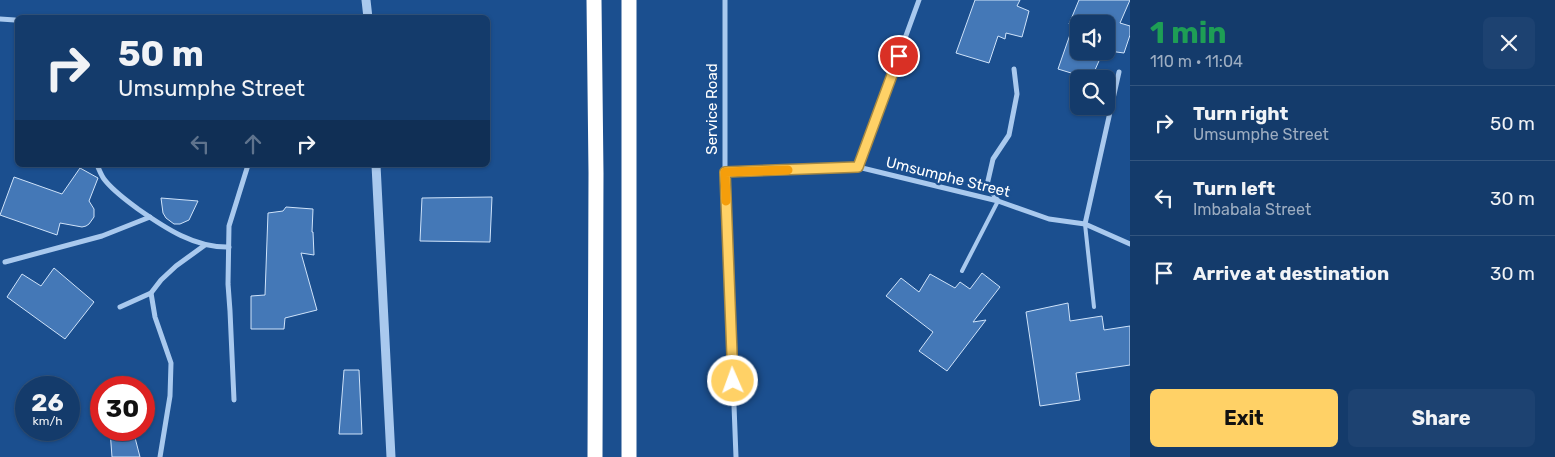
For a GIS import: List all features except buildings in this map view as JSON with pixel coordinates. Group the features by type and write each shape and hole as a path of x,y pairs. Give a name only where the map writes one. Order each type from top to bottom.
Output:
{"highway":[{"path":"594,0 596,173 595,457"},
{"path":"629,0 629,457"}],"street":[{"path":"366,0 366,15"},
{"name":"Service Road","path":"725,0 725,172 736,457"},
{"path":"858,167 919,0"},
{"path":"0,19 15,20"},
{"path":"998,201 987,185 993,159 1009,135 1016,94 1014,69"},
{"path":"1085,224 1119,72"},
{"path":"98,167 104,178 116,192 173,232 205,245 228,247"},
{"path":"234,400 228,284 229,226 247,167"},
{"path":"376,167 391,457"},
{"name":"Umsumphe Street","path":"725,172 858,167 998,201 1049,219 1085,224 1130,244"},
{"path":"5,262 102,236 150,217"},
{"path":"120,307 151,293 176,266 205,245"},
{"path":"151,293 155,318 171,363 170,396 160,457"}],"lane":[{"path":"962,271 998,201"},
{"path":"1085,224 1094,307"}],"slow traffic":[{"path":"726,201 725,172 788,170"}],"route":[{"path":"733,381 725,172 858,167 899,56"}]}
